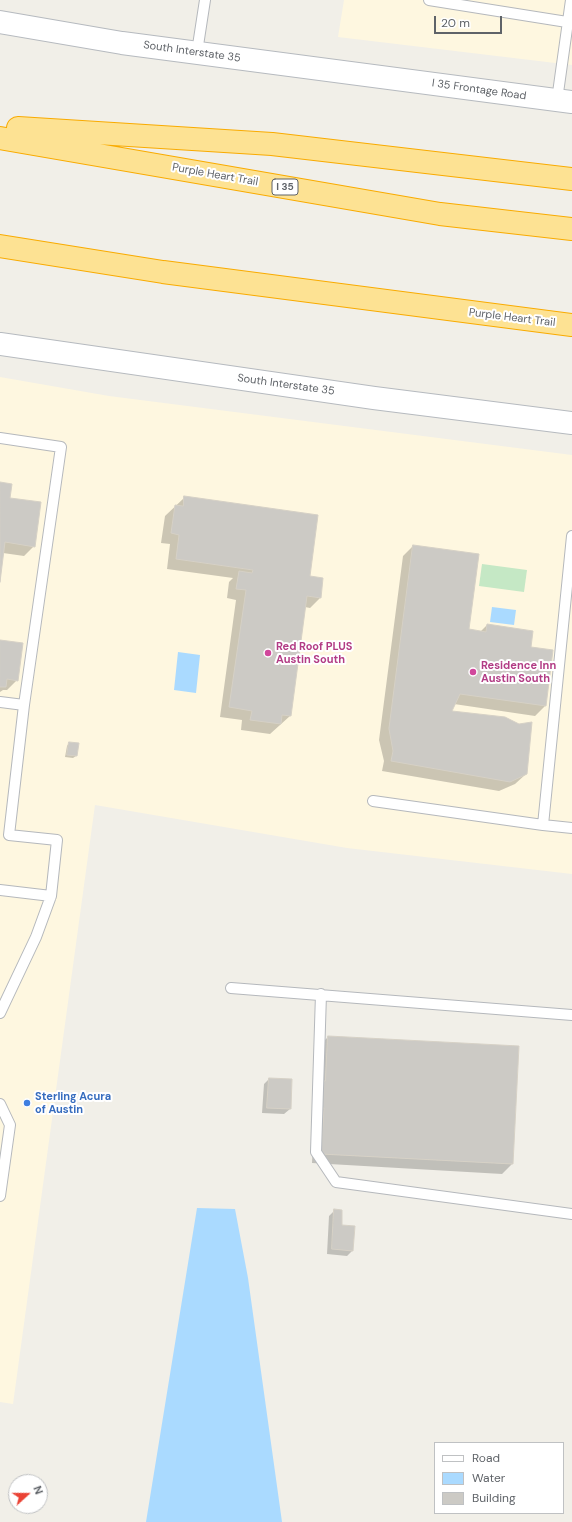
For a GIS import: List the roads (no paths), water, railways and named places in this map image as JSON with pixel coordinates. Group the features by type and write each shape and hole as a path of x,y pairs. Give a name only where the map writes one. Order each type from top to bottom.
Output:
{"highway":[{"path":"0,127 272,144 572,179"},
{"name":"Purple Heart Trail","path":"0,138 440,214 572,229"},
{"name":"Purple Heart Trail","path":"0,246 171,273 572,326"}],"main road":[{"name":"South Interstate 35","path":"0,22 122,42 385,78"},
{"name":"I 35 Frontage Road","path":"385,78 564,101"},
{"name":"South Interstate 35","path":"0,344 374,398 572,423"}],"lane":[{"path":"198,52 205,0"},
{"path":"429,0 567,22"},
{"path":"564,101 567,22 571,1"},
{"path":"0,438 61,447 24,705 9,835 57,840 51,896 36,937 0,1013"},
{"path":"543,825 567,631 572,536"},
{"path":"0,702 24,705"},
{"path":"374,801 572,828"},
{"path":"0,890 51,896"},
{"path":"231,988 572,1015"},
{"path":"321,994 316,1152 336,1182 572,1214"},
{"path":"0,1104 2,1113 10,1125 0,1191"}],"water":[{"path":"492,607 516,610 514,625 490,622"},
{"path":"178,652 200,655 196,693 174,690"},
{"path":"197,1208 235,1209 248,1278 282,1522 146,1522"}],"place":[{"name":"Red Roof PLUS Austin South","path":"268,653"},
{"name":"Residence Inn Austin South","path":"473,672"},
{"name":"Sterling Acura of Austin","path":"27,1103"}]}
